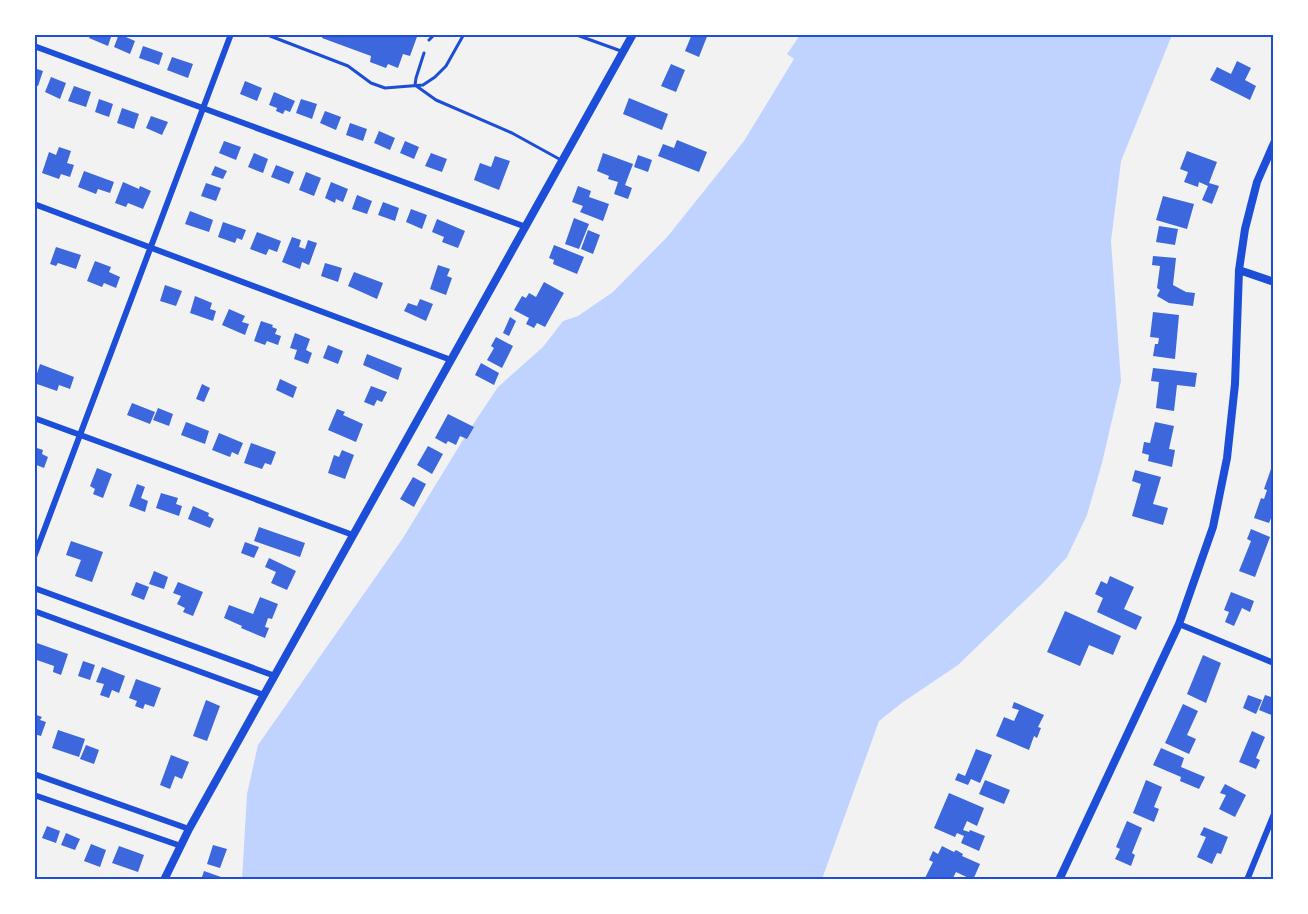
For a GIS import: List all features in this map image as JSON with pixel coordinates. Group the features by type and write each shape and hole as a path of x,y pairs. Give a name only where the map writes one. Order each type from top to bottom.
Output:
{"main road":[{"path":"164,879 189,829 633,34"}],"street":[{"path":"34,557 231,34"},
{"path":"34,46 526,227"},
{"path":"1059,879 1179,624 1213,527 1227,458 1235,384 1239,270 1245,229 1257,182 1274,143"},
{"path":"34,204 451,360"},
{"path":"1239,270 1274,282"},
{"path":"34,418 353,535"},
{"path":"34,588 275,676"},
{"path":"34,612 264,694"},
{"path":"1179,624 1274,663"},
{"path":"34,774 189,829"},
{"path":"34,795 181,846"},
{"path":"1246,879 1274,814"}],"lane":[{"path":"265,34 348,66 371,82 386,88 423,85 435,77 446,66 464,34"},
{"path":"429,40 435,34"},
{"path":"574,34 623,52"},
{"path":"415,85 424,53"},
{"path":"415,85 436,100 512,133 563,161"}],"water":[{"path":"800,35 1172,35 1121,161 1111,241 1121,381 1087,515 1067,557 958,665 879,721 822,879 242,880 247,794 258,745 403,538 498,387 543,347 563,321 578,316 613,292 668,236 744,141 794,59 787,54"}],"building":[{"path":"91,34 112,34 108,46 89,38"},
{"path":"119,34 135,41 130,54 114,47"},
{"path":"323,34 418,34 410,56 403,54 398,68 388,64 386,68 370,62 371,56 322,38"},
{"path":"692,34 708,34 699,57 685,51"},
{"path":"143,46 163,53 159,65 139,58"},
{"path":"172,57 193,64 188,78 167,70"},
{"path":"1237,61 1251,68 1245,80 1256,86 1250,100 1210,80 1217,67 1231,74"},
{"path":"671,64 685,70 676,92 661,86"},
{"path":"34,68 43,71 38,86 34,85"},
{"path":"51,77 66,83 60,99 45,92"},
{"path":"245,81 262,88 257,101 240,94"},
{"path":"74,86 91,92 86,107 68,101"},
{"path":"274,92 295,101 290,112 285,110 283,114 276,111 277,108 269,105"},
{"path":"629,98 668,114 662,130 623,114"},
{"path":"99,99 113,104 109,117 95,112"},
{"path":"301,99 317,104 312,119 296,113"},
{"path":"122,108 139,114 134,129 117,123"},
{"path":"325,111 341,117 336,130 320,123"},
{"path":"151,116 168,122 162,135 146,128"},
{"path":"350,123 367,129 363,141 346,135"},
{"path":"379,131 395,138 390,150 374,143"},
{"path":"677,140 707,152 699,172 658,156 663,144 674,148"},
{"path":"224,141 241,147 236,160 219,153"},
{"path":"405,141 419,147 414,159 400,153"},
{"path":"59,147 71,151 67,163 74,165 70,177 61,174 59,179 42,173 49,152 56,155"},
{"path":"1187,151 1217,162 1209,183 1219,186 1212,204 1202,200 1208,186 1199,182 1198,187 1184,182 1188,172 1180,169"},
{"path":"254,153 268,159 263,173 248,167"},
{"path":"431,153 447,159 442,172 425,166"},
{"path":"603,153 633,164 625,185 632,188 628,199 614,194 618,182 608,179 609,176 597,171"},
{"path":"638,155 652,160 648,172 634,167"},
{"path":"495,156 510,161 499,190 474,180 480,163 491,167"},
{"path":"276,165 294,172 289,184 271,177"},
{"path":"215,166 227,171 223,179 211,175"},
{"path":"84,171 114,182 110,193 98,189 96,194 78,187"},
{"path":"306,172 321,178 314,196 299,190"},
{"path":"123,182 151,191 143,209 128,203 126,207 115,203"},
{"path":"331,182 348,189 343,202 336,199 335,203 325,198"},
{"path":"206,183 221,188 216,201 201,196"},
{"path":"578,186 591,191 589,197 609,204 603,221 580,212 583,206 572,202"},
{"path":"357,195 372,201 367,214 352,209"},
{"path":"1163,196 1194,204 1187,229 1156,220"},
{"path":"383,202 399,208 395,221 378,215"},
{"path":"411,209 427,215 422,229 406,222"},
{"path":"190,211 213,220 209,232 185,224"},
{"path":"574,218 589,224 579,249 565,244"},
{"path":"437,219 465,231 458,248 442,242 444,237 432,232"},
{"path":"223,222 246,230 242,240 237,238 235,243 218,237"},
{"path":"1159,226 1178,229 1175,245 1156,242"},
{"path":"588,230 600,235 593,254 581,249"},
{"path":"257,232 281,241 277,252 269,249 266,255 250,249"},
{"path":"292,237 301,240 299,247 305,249 308,240 317,243 309,265 302,262 300,269 282,262"},
{"path":"554,245 584,257 577,274 553,264 554,260 549,258"},
{"path":"56,247 81,255 76,269 58,263 56,266 50,264"},
{"path":"1153,256 1176,258 1173,285 1186,292 1195,293 1193,306 1169,303 1157,296 1160,290 1157,288 1160,266 1152,265"},
{"path":"95,261 111,267 109,272 120,277 116,288 104,283 102,287 87,281"},
{"path":"325,263 342,268 338,282 321,276"},
{"path":"438,265 450,269 447,276 452,278 446,295 430,289"},
{"path":"354,272 383,283 377,299 348,286"},
{"path":"544,282 564,293 545,327 537,323 534,328 526,324 529,318 514,310 522,296 526,298 529,293 536,297"},
{"path":"165,285 182,291 176,306 160,301"},
{"path":"195,296 212,303 210,309 216,311 213,321 190,313"},
{"path":"420,299 433,304 426,321 404,311 408,303 417,306"},
{"path":"229,309 245,316 242,322 249,324 245,335 222,325"},
{"path":"1153,312 1179,315 1175,359 1153,356 1155,344 1158,344 1159,338 1150,337"},
{"path":"510,317 516,321 509,336 503,333"},
{"path":"261,321 277,329 275,334 281,336 278,345 267,341 265,345 254,341"},
{"path":"295,333 310,339 306,350 312,353 308,364 294,359 297,350 290,348"},
{"path":"496,337 513,346 502,368 487,360 494,348 491,346"},
{"path":"328,345 343,351 338,364 323,358"},
{"path":"367,354 402,368 398,380 363,365"},
{"path":"481,363 499,373 494,385 475,375"},
{"path":"40,364 74,377 70,389 59,385 57,391 34,383"},
{"path":"1153,368 1197,373 1195,387 1177,385 1174,411 1156,408 1159,382 1151,381"},
{"path":"280,379 297,387 293,398 276,390"},
{"path":"202,384 210,388 204,402 196,399"},
{"path":"371,386 387,392 382,402 377,400 374,406 364,402"},
{"path":"132,403 155,412 150,424 127,415"},
{"path":"158,408 173,414 169,426 153,420"},
{"path":"337,409 345,412 343,415 363,424 356,442 328,430"},
{"path":"448,414 474,427 467,439 460,436 456,445 448,441 446,444 435,438"},
{"path":"186,422 209,431 205,444 181,435"},
{"path":"1155,422 1174,426 1169,449 1175,450 1172,467 1148,461 1149,455 1142,453 1144,442 1150,443"},
{"path":"219,433 243,443 238,455 232,452 230,457 212,450"},
{"path":"251,443 276,452 271,465 265,463 262,469 244,463"},
{"path":"428,446 443,454 432,474 417,465"},
{"path":"34,447 43,450 42,454 48,457 44,468 34,464"},
{"path":"342,450 354,455 345,479 328,473 334,455 339,457"},
{"path":"97,468 112,474 103,498 93,494 95,489 90,486"},
{"path":"1271,469 1274,470 1274,511 1269,523 1254,518 1261,498 1264,499 1267,490 1264,489"},
{"path":"1135,470 1161,477 1153,504 1168,508 1163,525 1132,516 1141,484 1132,481"},
{"path":"413,477 426,484 414,507 400,499"},
{"path":"137,484 145,487 141,498 148,501 145,512 129,506"},
{"path":"161,493 178,498 176,504 182,506 179,516 156,508"},
{"path":"193,506 209,513 208,516 214,519 210,528 188,519"},
{"path":"259,527 305,543 300,557 254,541"},
{"path":"1251,529 1270,537 1255,577 1239,571 1251,541 1247,539"},
{"path":"71,541 103,552 92,582 75,576 81,560 66,555"},
{"path":"245,542 259,547 254,558 241,553"},
{"path":"269,558 296,571 287,590 271,583 276,572 265,567"},
{"path":"154,571 168,577 164,589 149,584"},
{"path":"1110,576 1134,587 1124,609 1142,617 1136,630 1097,612 1103,598 1095,594 1101,581 1107,584"},
{"path":"136,582 149,587 144,600 131,595"},
{"path":"178,582 203,592 193,616 183,612 185,608 177,604 181,596 173,593"},
{"path":"1231,592 1254,601 1250,612 1242,608 1234,626 1225,622 1229,612 1224,610"},
{"path":"260,597 278,604 272,619 268,618 265,627 269,628 265,638 224,618 229,605 253,614"},
{"path":"1065,611 1121,636 1113,655 1089,645 1080,666 1047,652"},
{"path":"34,642 68,654 61,675 53,672 54,666 34,659"},
{"path":"1203,655 1221,663 1206,703 1187,694"},
{"path":"83,661 95,665 90,680 78,676"},
{"path":"102,667 125,676 119,693 112,690 109,698 100,695 104,684 96,682"},
{"path":"136,679 161,688 154,707 145,704 143,709 135,706 137,701 129,698"},
{"path":"1248,695 1262,700 1256,714 1243,708"},
{"path":"1265,695 1274,698 1274,716 1259,710"},
{"path":"206,700 220,706 207,741 193,736"},
{"path":"1014,702 1044,715 1038,727 1041,728 1037,738 1034,736 1029,750 996,736 1004,717 1014,721 1019,710 1012,708"},
{"path":"1183,704 1198,711 1187,735 1196,739 1189,754 1165,743"},
{"path":"34,714 42,717 40,720 46,722 41,736 34,734"},
{"path":"58,730 85,739 79,757 52,748"},
{"path":"1252,731 1265,737 1256,758 1260,760 1256,769 1239,762"},
{"path":"86,745 99,750 94,764 80,759"},
{"path":"1161,748 1184,758 1181,767 1205,777 1199,789 1180,781 1181,777 1153,765"},
{"path":"976,749 992,755 980,783 971,779 968,785 955,780 958,773 965,776"},
{"path":"171,755 189,762 182,779 175,776 170,789 160,785"},
{"path":"985,780 1010,790 1004,804 979,794"},
{"path":"1146,780 1162,787 1154,807 1159,809 1154,822 1133,813"},
{"path":"1225,784 1246,795 1235,817 1219,809 1226,795 1220,793"},
{"path":"949,793 984,808 977,826 967,821 963,830 969,832 970,830 985,836 979,851 961,843 964,836 957,833 955,837 934,828"},
{"path":"1127,821 1142,828 1132,853 1135,855 1131,866 1115,859 1120,849 1116,847"},
{"path":"47,826 60,831 56,843 42,838"},
{"path":"1204,827 1228,837 1221,854 1217,853 1212,864 1197,857 1206,837 1200,835"},
{"path":"66,833 80,839 75,850 61,845"},
{"path":"91,844 106,850 100,867 84,861"},
{"path":"213,845 227,849 220,868 207,864"},
{"path":"119,846 144,855 138,872 112,863"},
{"path":"942,846 954,852 956,850 963,854 962,856 980,864 973,880 956,872 952,880 925,878 933,862 929,860 933,851 938,854"},
{"path":"204,871 221,877 221,880 201,880"}]}
